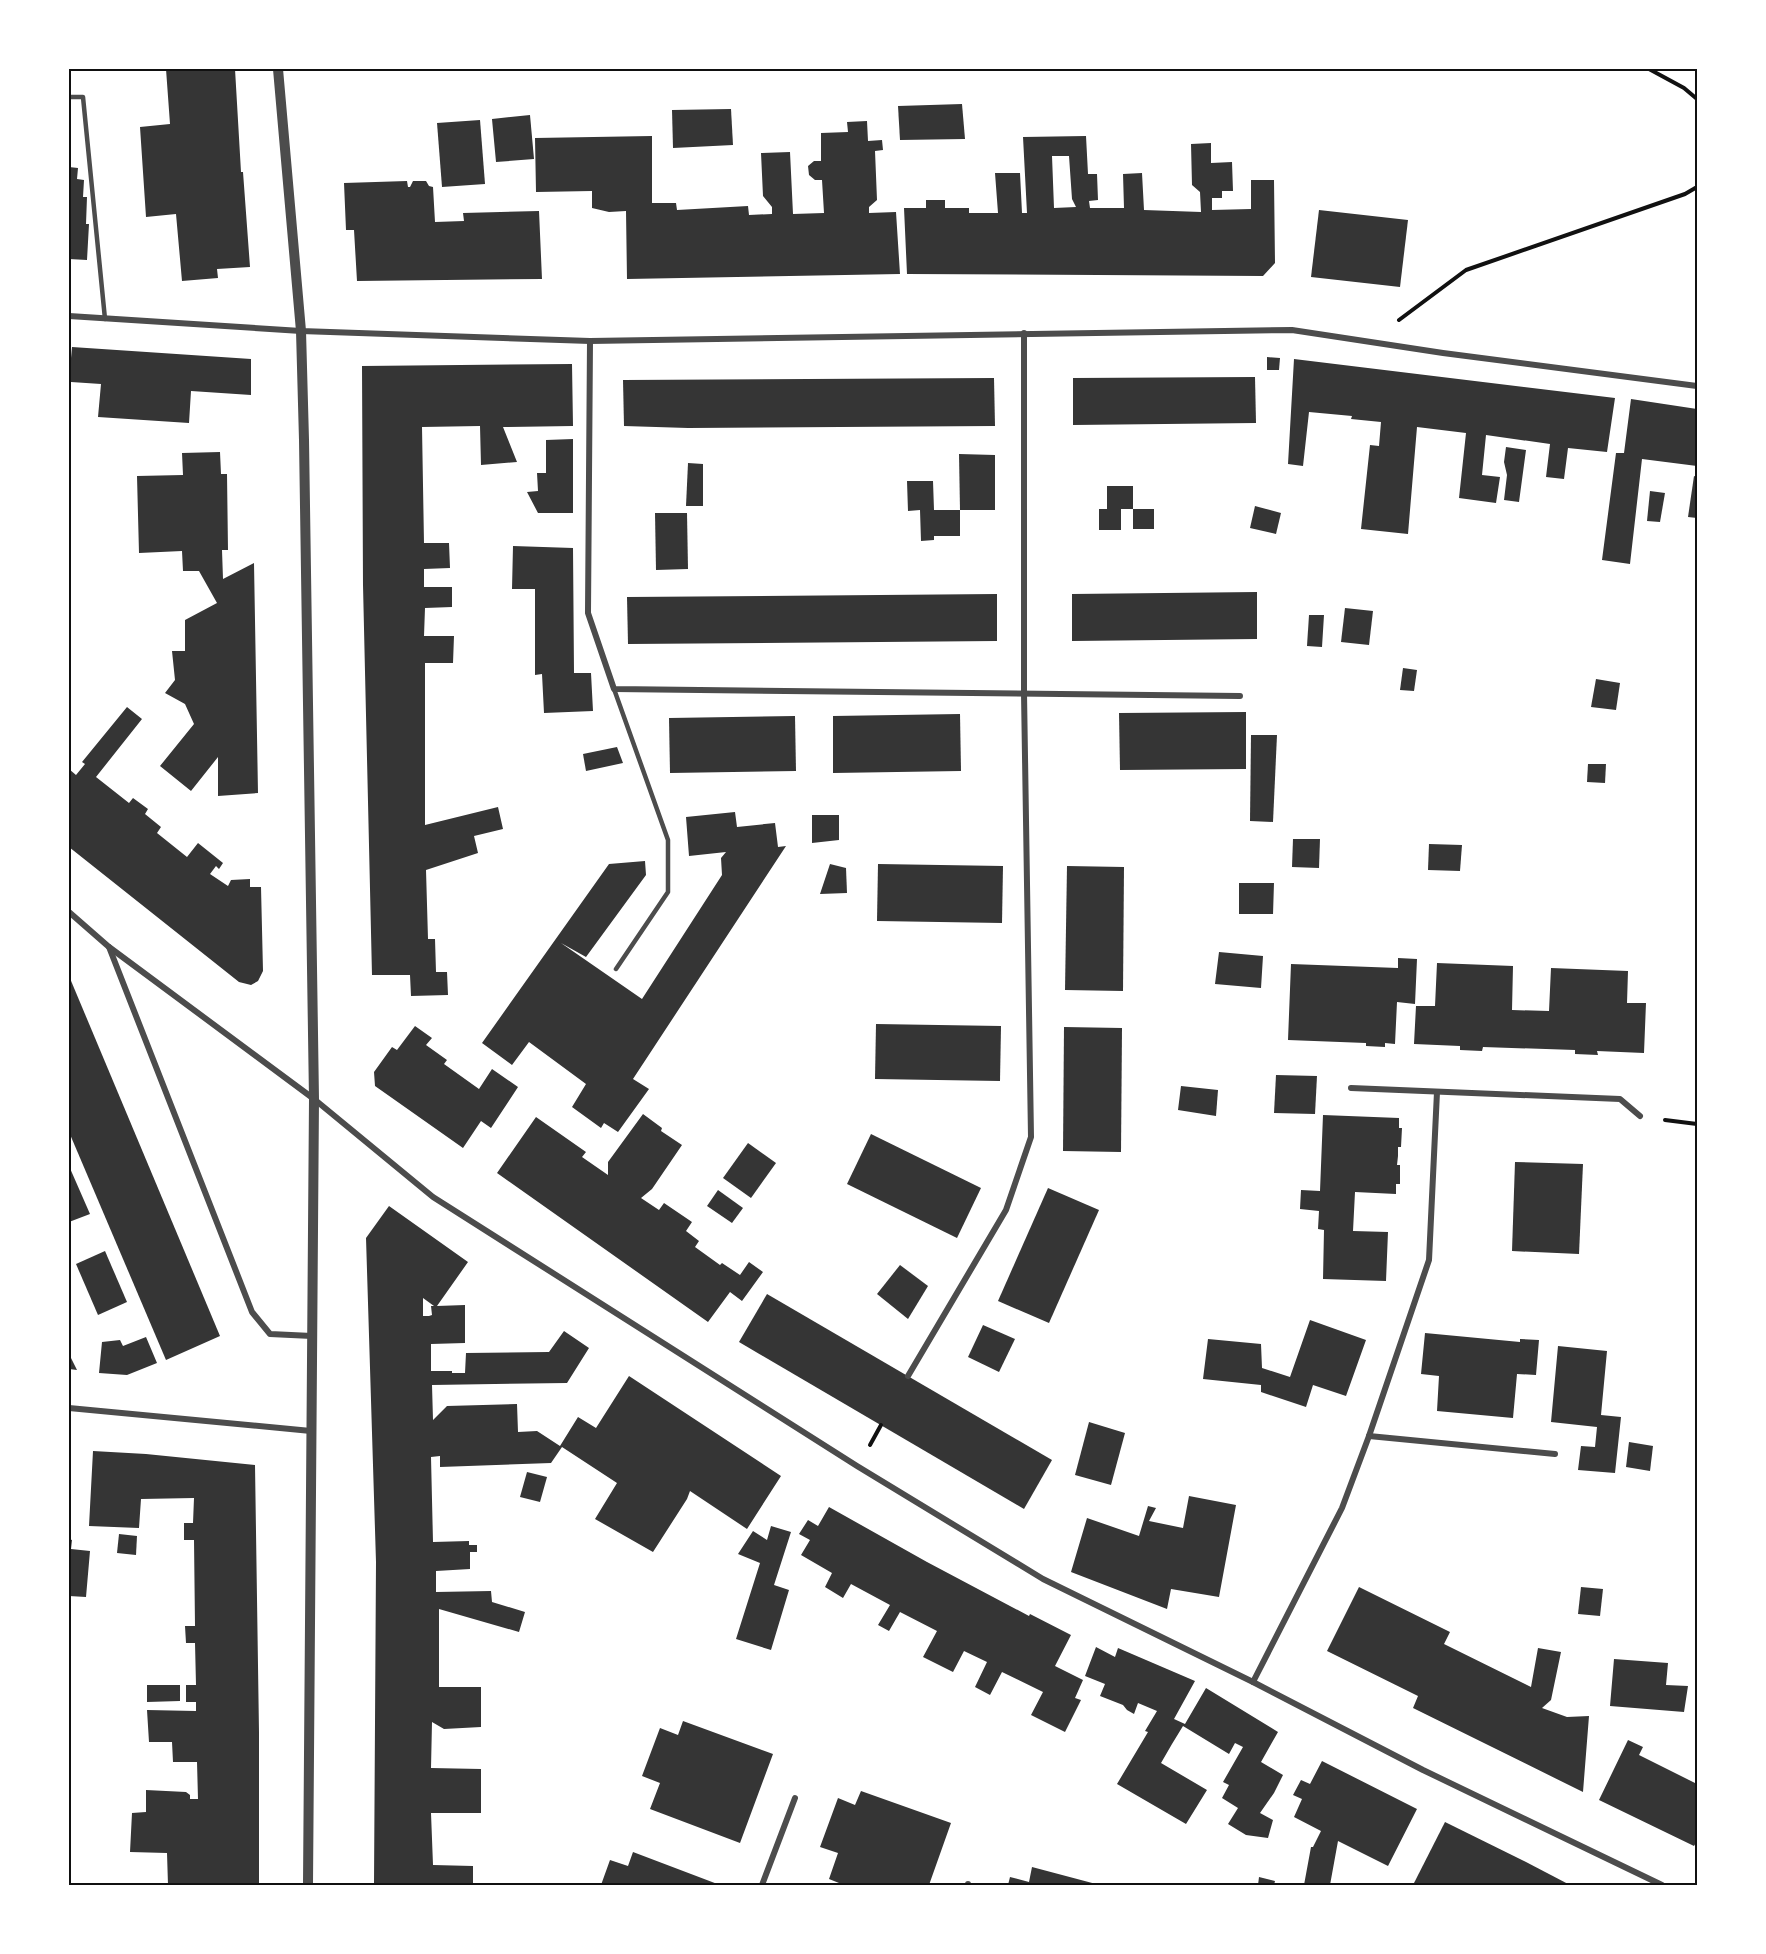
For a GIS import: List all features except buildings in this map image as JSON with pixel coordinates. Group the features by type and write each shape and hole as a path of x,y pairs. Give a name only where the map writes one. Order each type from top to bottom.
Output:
{"street":[{"path":"278,69 301,331 304,452 314,1099 308,1885"},
{"path":"69,316 301,331 590,341 1292,330 1697,386"},
{"path":"908,1376 1006,1210 1031,1137 1024,693 1024,333"},
{"path":"590,341 588,613 614,689 1240,696"},
{"path":"69,912 109,947 314,1099 433,1197 857,1466 1043,1579 1253,1682 1423,1770 1662,1885"},
{"path":"109,947 252,1312 270,1334 312,1336"},
{"path":"1352,1088 1620,1099 1640,1116"},
{"path":"1253,1682 1342,1508 1429,1260 1437,1092"},
{"path":"69,1408 311,1431"},
{"path":"1369,1436 1555,1454"},
{"path":"762,1885 795,1798"}],"lane":[{"path":"69,97 83,97 105,319"},
{"path":"614,689 668,840 668,892 616,969"}],"path":[{"path":"1649,69 1684,88 1697,99"},
{"path":"1369,342 1466,270 1685,194 1697,187"},
{"path":"1640,1116 1697,1124"}]}
